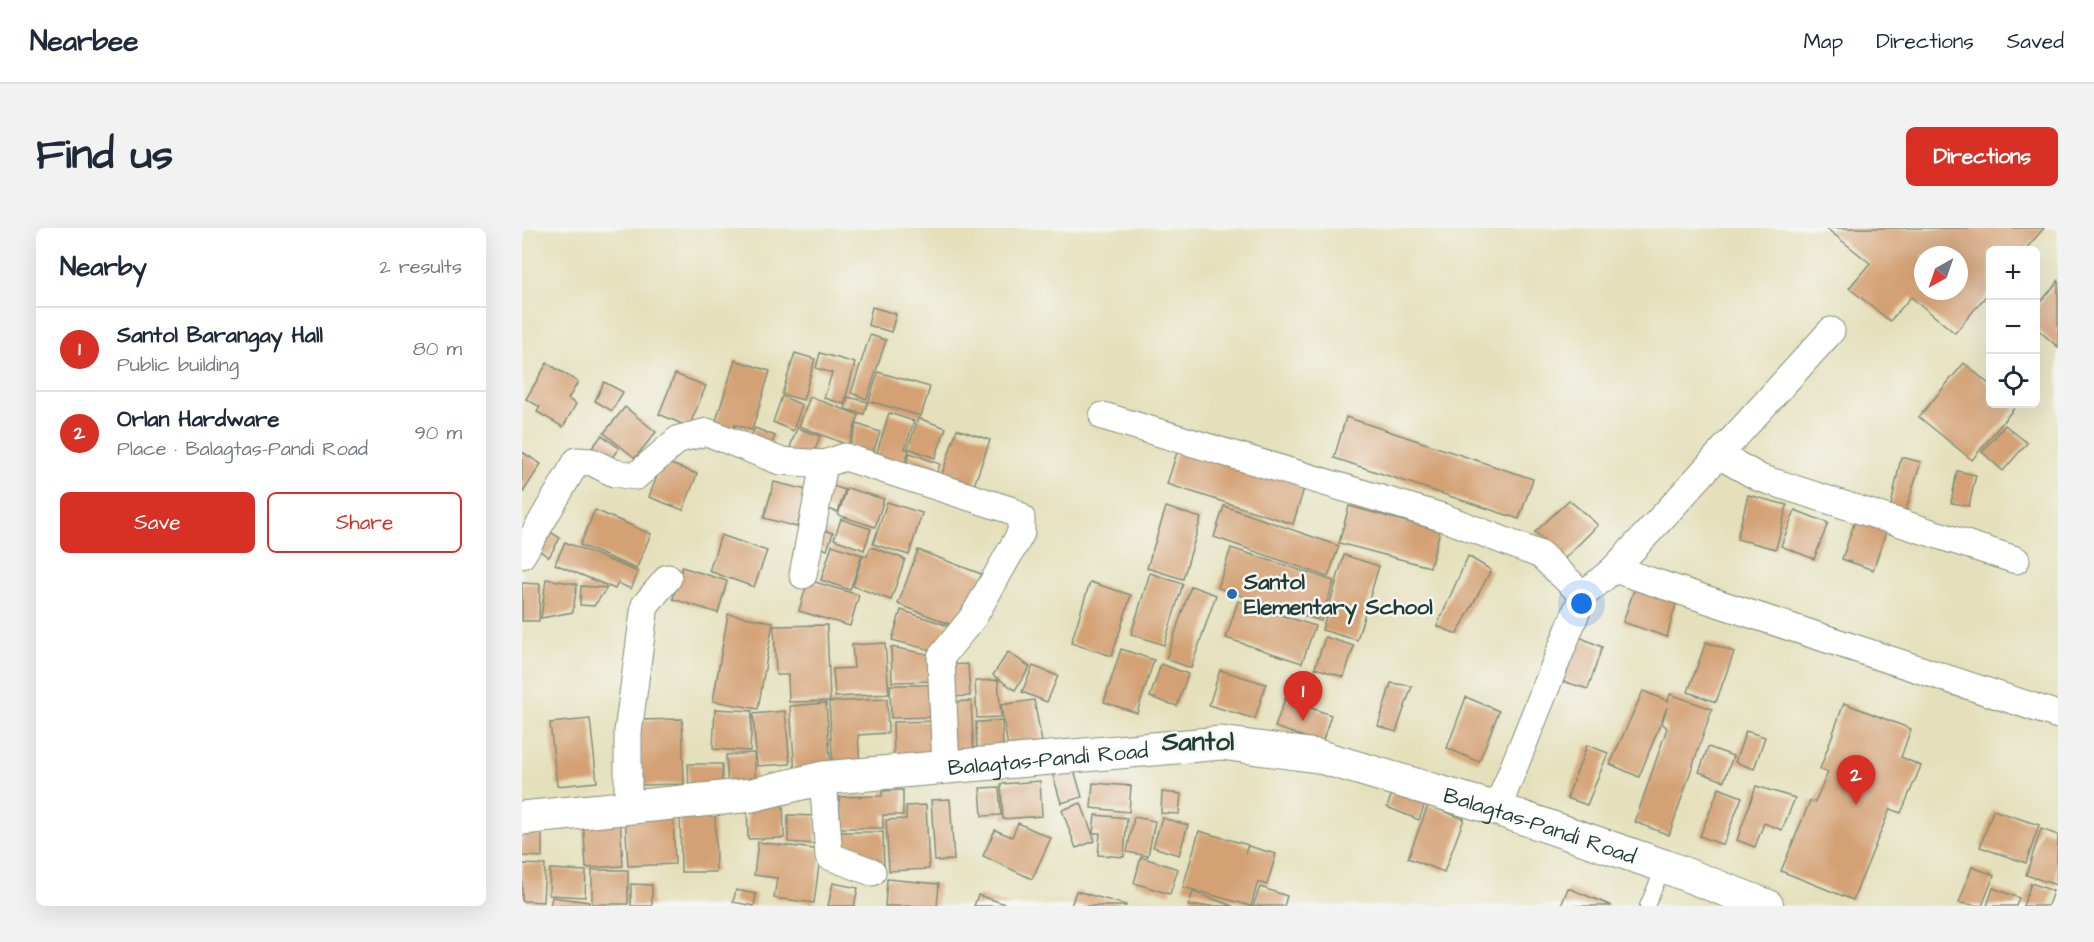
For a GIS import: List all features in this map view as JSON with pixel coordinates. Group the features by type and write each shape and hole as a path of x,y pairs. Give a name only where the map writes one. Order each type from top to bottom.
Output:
{"main road":[{"name":"Balagtas-Pandi Road","path":"522,818 752,795 823,778 1221,743 1317,756 1497,809 1664,866 1767,906"}],"street":[{"path":"1497,809 1583,595 1614,569 1831,331"},
{"path":"1103,416 1444,518 1540,555 1583,595"},
{"path":"522,555 577,461 592,462 614,473 636,476 679,439 707,432 780,461 824,464 845,457 1010,510 1021,518 1021,533 974,616 941,657 946,767"},
{"path":"1719,455 1760,478 2016,560"},
{"path":"803,575 824,464"},
{"path":"1614,569 2058,715"},
{"path":"628,808 628,732 645,605 668,578"},
{"path":"823,778 829,856 872,872"}],"lane":[{"path":"1647,906 1664,866"}],"building":[{"path":"1826,228 2044,228 2028,246 1986,246 1986,296 1955,333 1915,300 1968,300 1968,246 1914,246 1914,299 1911,297 1890,321 1849,288 1870,263"},
{"path":"2058,281 2058,347 2040,331 2040,303"},
{"path":"872,307 896,314 891,332 868,325"},
{"path":"870,335 886,340 867,399 851,393"},
{"path":"795,353 815,359 803,400 782,394"},
{"path":"820,353 855,363 844,404 824,398 832,373 816,368"},
{"path":"735,360 770,371 752,430 735,425 732,433 714,427"},
{"path":"547,363 578,382 568,399 576,404 563,427 537,412 540,407 526,399"},
{"path":"1964,363 1986,382 1986,408 2014,408 1972,460 1919,417"},
{"path":"878,372 930,387 921,416 869,401"},
{"path":"675,374 706,386 689,427 659,414"},
{"path":"604,382 623,392 612,411 595,401"},
{"path":"782,396 802,405 793,431 773,422"},
{"path":"810,397 859,415 848,445 799,426"},
{"path":"848,397 868,402 864,414 845,409"},
{"path":"625,407 656,432 635,458 604,433"},
{"path":"889,413 914,421 905,449 909,450 904,468 910,453 940,464 933,482 874,462"},
{"path":"1346,417 1533,479 1519,519 1334,458"},
{"path":"918,418 946,428 935,458 908,448"},
{"path":"857,424 880,432 872,456 849,448"},
{"path":"2005,425 2027,443 2003,471 1982,452"},
{"path":"755,428 775,436 768,452 748,443"},
{"path":"797,428 820,436 811,461 788,453"},
{"path":"957,429 990,440 971,494 939,483"},
{"path":"602,435 619,448 606,466 588,453"},
{"path":"1179,446 1305,485 1293,524 1167,484"},
{"path":"522,452 541,464 522,494"},
{"path":"1901,457 1921,462 1904,516 1890,511"},
{"path":"663,461 697,474 683,510 649,497"},
{"path":"1957,471 1976,475 1969,506 1951,503"},
{"path":"774,482 807,490 797,527 764,518"},
{"path":"824,483 845,490 838,512 818,506"},
{"path":"847,488 884,499 875,527 838,515"},
{"path":"1748,495 1787,505 1776,549 1737,539"},
{"path":"1569,500 1598,525 1564,559 1535,532"},
{"path":"887,502 922,513 909,555 873,544"},
{"path":"1224,506 1339,546 1328,577 1214,537"},
{"path":"1349,506 1440,531 1430,567 1339,543"},
{"path":"1166,507 1201,518 1183,579 1147,568"},
{"path":"595,510 651,534 636,569 580,545"},
{"path":"1795,510 1828,523 1814,559 1781,546"},
{"path":"1857,515 1888,526 1873,570 1842,559"},
{"path":"841,519 871,529 864,550 834,539"},
{"path":"544,528 560,538 549,557 533,547"},
{"path":"817,528 833,533 827,550 811,544"},
{"path":"721,535 767,551 754,587 709,571"},
{"path":"565,542 638,572 631,589 618,583 615,589 555,564"},
{"path":"832,545 862,555 850,590 821,580"},
{"path":"871,547 905,559 891,600 853,586 863,555 867,556"},
{"path":"1231,548 1334,581 1321,621 1218,588"},
{"path":"918,550 984,575 963,629 898,604"},
{"path":"1344,555 1379,566 1357,640 1322,630"},
{"path":"1468,556 1491,570 1457,634 1437,626"},
{"path":"682,567 727,581 718,613 673,599"},
{"path":"1150,573 1183,584 1164,645 1131,634"},
{"path":"546,579 577,584 573,612 541,618"},
{"path":"808,580 859,595 850,626 799,611"},
{"path":"1090,582 1131,595 1112,656 1071,643"},
{"path":"522,583 540,584 539,621 522,621"},
{"path":"581,586 607,588 594,606 580,605"},
{"path":"1191,586 1216,595 1191,668 1166,659"},
{"path":"1635,587 1677,600 1667,637 1623,622"},
{"path":"1238,601 1315,626 1302,663 1226,638"},
{"path":"901,610 955,628 938,652 892,640"},
{"path":"728,614 773,622 758,709 713,701"},
{"path":"827,625 830,701 789,702 788,675 776,675 774,626"},
{"path":"1577,636 1602,647 1588,689 1559,680"},
{"path":"1325,637 1354,646 1344,677 1315,668"},
{"path":"1706,642 1734,652 1716,702 1688,692"},
{"path":"885,643 889,694 835,697 833,669 854,668 852,645"},
{"path":"891,647 937,656 935,681 892,682"},
{"path":"1121,649 1154,660 1137,713 1104,702"},
{"path":"1008,652 1030,667 1015,690 993,675"},
{"path":"968,664 970,696 948,697 947,665"},
{"path":"1161,664 1188,674 1177,706 1150,697"},
{"path":"1033,666 1058,676 1047,702 1022,692"},
{"path":"1220,670 1266,684 1255,719 1209,705"},
{"path":"998,680 1001,717 977,718 975,681"},
{"path":"1391,683 1412,686 1396,732 1378,726"},
{"path":"890,685 937,685 937,717 891,718"},
{"path":"1643,691 1668,701 1670,694 1712,709 1669,835 1635,822 1667,728 1662,723 1667,707 1639,777 1610,764"},
{"path":"1466,697 1499,711 1479,762 1447,748"},
{"path":"887,699 888,733 858,735 860,767 833,769 829,702"},
{"path":"1285,699 1331,715 1322,743 1275,727"},
{"path":"1034,700 1042,742 1008,747 1001,705"},
{"path":"971,701 974,759 949,760 947,702"},
{"path":"826,703 831,770 795,773 790,706"},
{"path":"1844,703 1911,729 1901,757 1921,766 1901,813 1890,809 1853,900 1781,871 1810,801 1815,802 1828,772 1820,769"},
{"path":"715,709 752,711 750,751 713,749"},
{"path":"785,711 790,764 757,766 753,714"},
{"path":"590,719 597,782 557,786 550,723"},
{"path":"682,719 684,784 641,785 639,720"},
{"path":"941,721 942,760 894,761 893,722"},
{"path":"1002,721 1003,750 977,751 976,722"},
{"path":"1746,731 1765,737 1754,769 1735,762"},
{"path":"1587,745 1608,753 1587,805 1567,798"},
{"path":"1708,747 1733,756 1724,781 1699,772"},
{"path":"754,753 756,789 728,791 726,755"},
{"path":"688,764 722,764 722,792 689,793"},
{"path":"1073,766 1082,797 1061,803 1052,772"},
{"path":"1040,781 1042,816 1003,819 1001,784"},
{"path":"1093,783 1131,786 1129,812 1091,808"},
{"path":"1396,783 1428,795 1419,820 1387,807"},
{"path":"1756,786 1795,798 1782,830 1764,823 1755,847 1737,840"},
{"path":"999,787 1001,815 982,816 980,788"},
{"path":"1719,788 1742,797 1723,845 1700,836"},
{"path":"903,790 903,815 883,815 883,828 840,828 839,797 882,796 882,791"},
{"path":"1162,792 1181,794 1179,814 1161,813"},
{"path":"950,799 954,860 935,861 931,800"},
{"path":"783,800 784,838 748,839 747,801"},
{"path":"1081,803 1095,841 1076,848 1062,810"},
{"path":"680,805 715,805 716,872 681,872"},
{"path":"926,805 929,869 889,871 886,820 906,819 906,806"},
{"path":"1428,805 1464,819 1444,872 1408,858"},
{"path":"1993,810 2039,825 2026,863 1980,847"},
{"path":"673,813 675,864 628,866 625,815"},
{"path":"788,815 816,816 816,844 788,842"},
{"path":"1095,815 1127,818 1124,857 1098,855 1100,833 1093,833"},
{"path":"1134,817 1155,821 1148,856 1127,852"},
{"path":"620,818 623,866 586,868 583,819"},
{"path":"1162,818 1188,825 1179,855 1153,847"},
{"path":"1018,823 1051,838 1032,879 983,856 995,830 1012,837"},
{"path":"522,828 542,828 542,857 522,856"},
{"path":"2041,829 2058,835 2056,885 2026,875"},
{"path":"1199,831 1248,845 1245,853 1248,846 1276,854 1267,885 1258,882 1251,906 1183,887"},
{"path":"840,832 883,832 884,870 842,857"},
{"path":"758,842 821,850 814,903 774,898 777,878 754,875"},
{"path":"1141,857 1178,869 1170,894 1134,883"},
{"path":"522,864 545,865 543,902 522,901"},
{"path":"1972,867 1994,875 1982,906 1959,903"},
{"path":"550,869 586,871 585,897 549,895"},
{"path":"592,870 628,870 628,904 592,904"},
{"path":"887,879 939,884 937,906 885,906"},
{"path":"833,883 858,888 854,906 828,906"},
{"path":"2031,883 2053,891 2048,906 2023,906"},
{"path":"631,884 652,885 652,906 631,906"},
{"path":"1260,887 1287,896 1284,906 1253,906"},
{"path":"1568,888 1612,906 1561,906"},
{"path":"1993,888 2019,898 2016,906 1987,906"},
{"path":"736,890 756,894 754,906 733,902"},
{"path":"1076,891 1126,905 1126,906 1071,906"},
{"path":"1193,892 1233,906 1188,906"},
{"path":"978,895 1011,906 974,906"},
{"path":"552,897 589,902 589,906 550,906"}],"place":[{"name":"Santol Elementary School","path":"1232,594"},
{"name":"Santol Barangay Hall","path":"1303,721"},
{"name":"Orlan Hardware","path":"1856,805"}],"district":[{"name":"Santol","path":"1198,741"}]}
